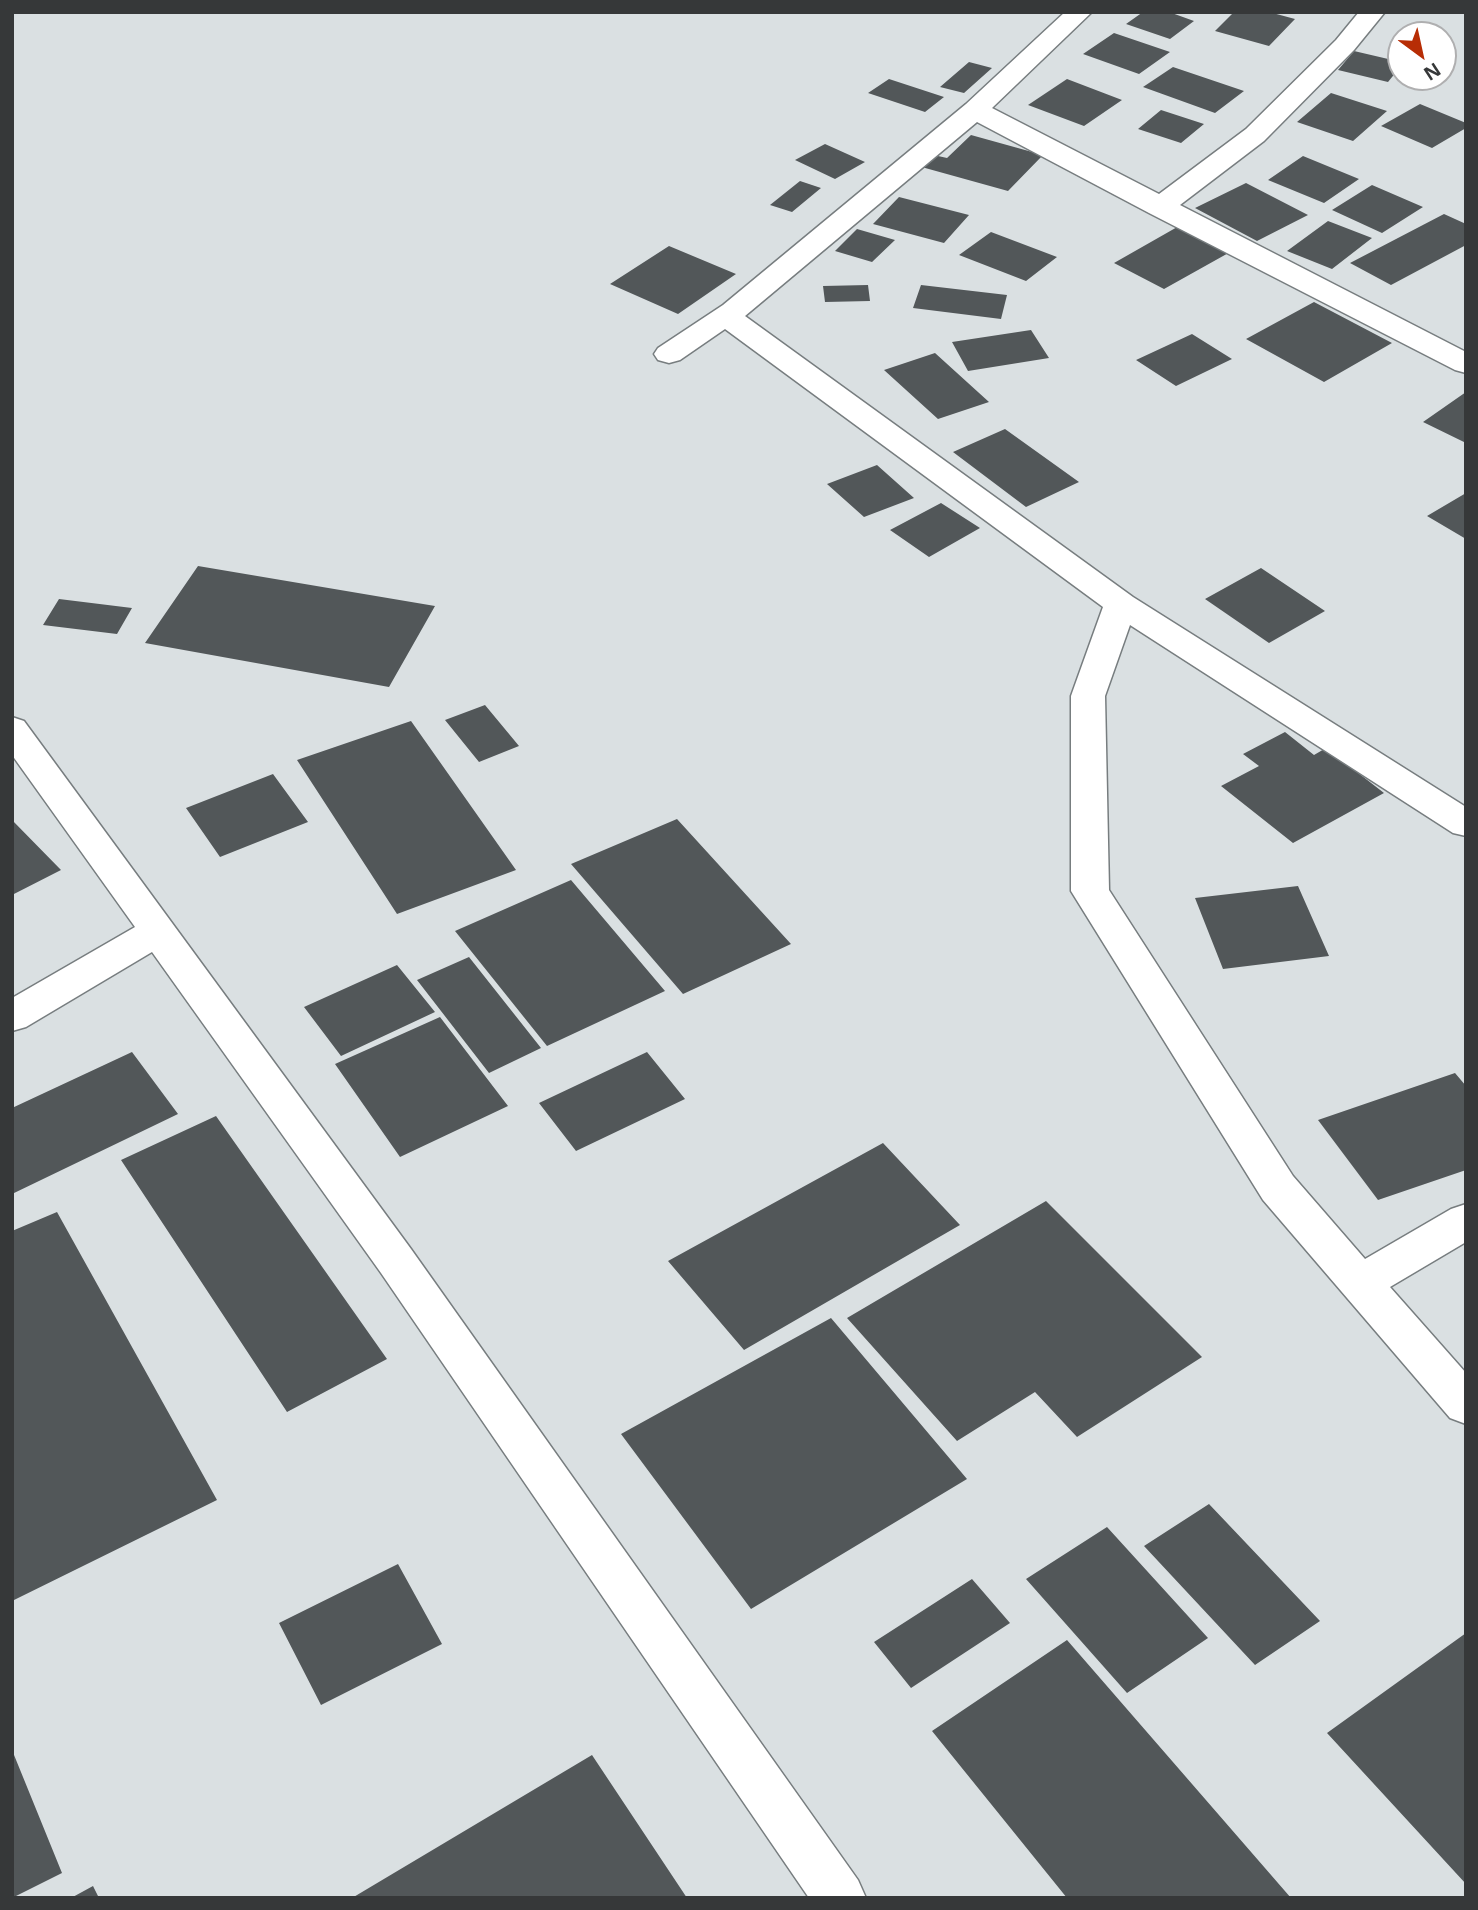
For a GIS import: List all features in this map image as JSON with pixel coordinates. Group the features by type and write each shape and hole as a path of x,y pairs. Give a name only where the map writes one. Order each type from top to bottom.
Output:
{"street":[{"path":"669,354 726,316 975,110 1080,12"},
{"path":"1158,207 1255,135 1345,45 1373,12"},
{"path":"975,110 1466,364"},
{"path":"726,316 1121,604 1464,822"},
{"path":"1121,604 1088,696 1090,891 1278,1188 1466,1405"},
{"path":"12,729 404,1273 840,1898"},
{"path":"12,1017 158,931"},
{"path":"1360,1283 1466,1221"}],"building":[{"path":"1143,12 1169,12 1194,21 1170,39 1126,24"},
{"path":"1234,12 1269,12 1295,19 1269,46 1215,31"},
{"path":"1114,33 1170,52 1139,74 1083,54"},
{"path":"1354,51 1387,59 1387,82 1338,70"},
{"path":"969,62 992,68 964,93 940,87"},
{"path":"1173,67 1244,91 1215,113 1143,87"},
{"path":"889,79 944,97 925,112 868,93"},
{"path":"1067,79 1122,100 1084,126 1028,105"},
{"path":"1331,93 1387,111 1353,141 1297,122"},
{"path":"1420,104 1466,123 1466,128 1432,148 1381,126"},
{"path":"1161,110 1204,124 1181,143 1138,129"},
{"path":"971,135 1043,155 1008,191 918,166 929,154 947,158"},
{"path":"825,144 865,162 835,179 795,160"},
{"path":"1303,156 1359,179 1324,203 1268,180"},
{"path":"800,181 821,188 792,212 770,205"},
{"path":"1246,183 1308,215 1257,241 1195,208"},
{"path":"1372,185 1423,207 1382,233 1332,210"},
{"path":"899,197 969,215 944,243 873,224"},
{"path":"1444,214 1466,224 1466,245 1391,285 1350,263"},
{"path":"1328,221 1372,238 1332,269 1287,251"},
{"path":"1179,226 1232,251 1164,289 1114,263"},
{"path":"857,229 895,240 872,262 835,251"},
{"path":"991,232 1057,257 1026,281 959,255"},
{"path":"669,246 736,274 678,314 610,284"},
{"path":"868,285 870,301 825,302 823,286"},
{"path":"921,285 1007,295 1001,319 913,308"},
{"path":"1314,302 1392,343 1324,382 1246,339"},
{"path":"1031,330 1049,358 968,371 952,342"},
{"path":"1192,334 1232,359 1176,386 1136,360"},
{"path":"935,353 989,402 938,419 884,370"},
{"path":"1466,392 1466,443 1423,422"},
{"path":"1005,429 1079,482 1026,507 953,452"},
{"path":"877,465 914,498 864,517 827,484"},
{"path":"1466,493 1466,539 1427,516"},
{"path":"941,503 980,528 929,557 890,530"},
{"path":"198,566 435,606 389,687 145,643"},
{"path":"1261,568 1325,611 1269,643 1205,599"},
{"path":"59,599 132,608 117,634 43,625"},
{"path":"485,705 519,746 479,762 445,720"},
{"path":"411,721 516,870 397,914 297,760"},
{"path":"1285,732 1314,755 1326,748 1384,793 1293,843 1221,786 1259,766 1243,754"},
{"path":"273,774 308,822 220,857 186,808"},
{"path":"677,819 791,944 683,994 571,864"},
{"path":"12,820 61,870 12,895"},
{"path":"571,880 665,991 547,1046 455,931"},
{"path":"1298,886 1329,956 1223,969 1195,898"},
{"path":"469,957 541,1048 489,1073 417,980"},
{"path":"397,965 435,1012 341,1056 304,1007"},
{"path":"440,1017 508,1106 400,1157 335,1064"},
{"path":"132,1052 178,1114 12,1194 12,1108"},
{"path":"647,1052 685,1099 576,1151 539,1103"},
{"path":"1455,1073 1466,1086 1466,1170 1378,1200 1318,1120"},
{"path":"216,1116 387,1359 287,1412 121,1160"},
{"path":"883,1143 960,1225 744,1350 668,1261"},
{"path":"1046,1201 1202,1357 1077,1437 1035,1392 957,1441 847,1318"},
{"path":"57,1212 217,1500 12,1601 12,1231"},
{"path":"831,1318 967,1479 751,1609 621,1434"},
{"path":"1209,1504 1320,1621 1255,1665 1144,1546"},
{"path":"1107,1527 1208,1638 1127,1693 1026,1579"},
{"path":"398,1564 442,1644 321,1705 279,1623"},
{"path":"972,1579 1010,1623 911,1688 874,1642"},
{"path":"1466,1633 1466,1884 1327,1733"},
{"path":"1067,1640 1291,1898 1067,1898 932,1731"},
{"path":"12,1750 62,1873 12,1898"},
{"path":"592,1755 687,1898 352,1898"},
{"path":"93,1886 99,1898 71,1898"}]}
